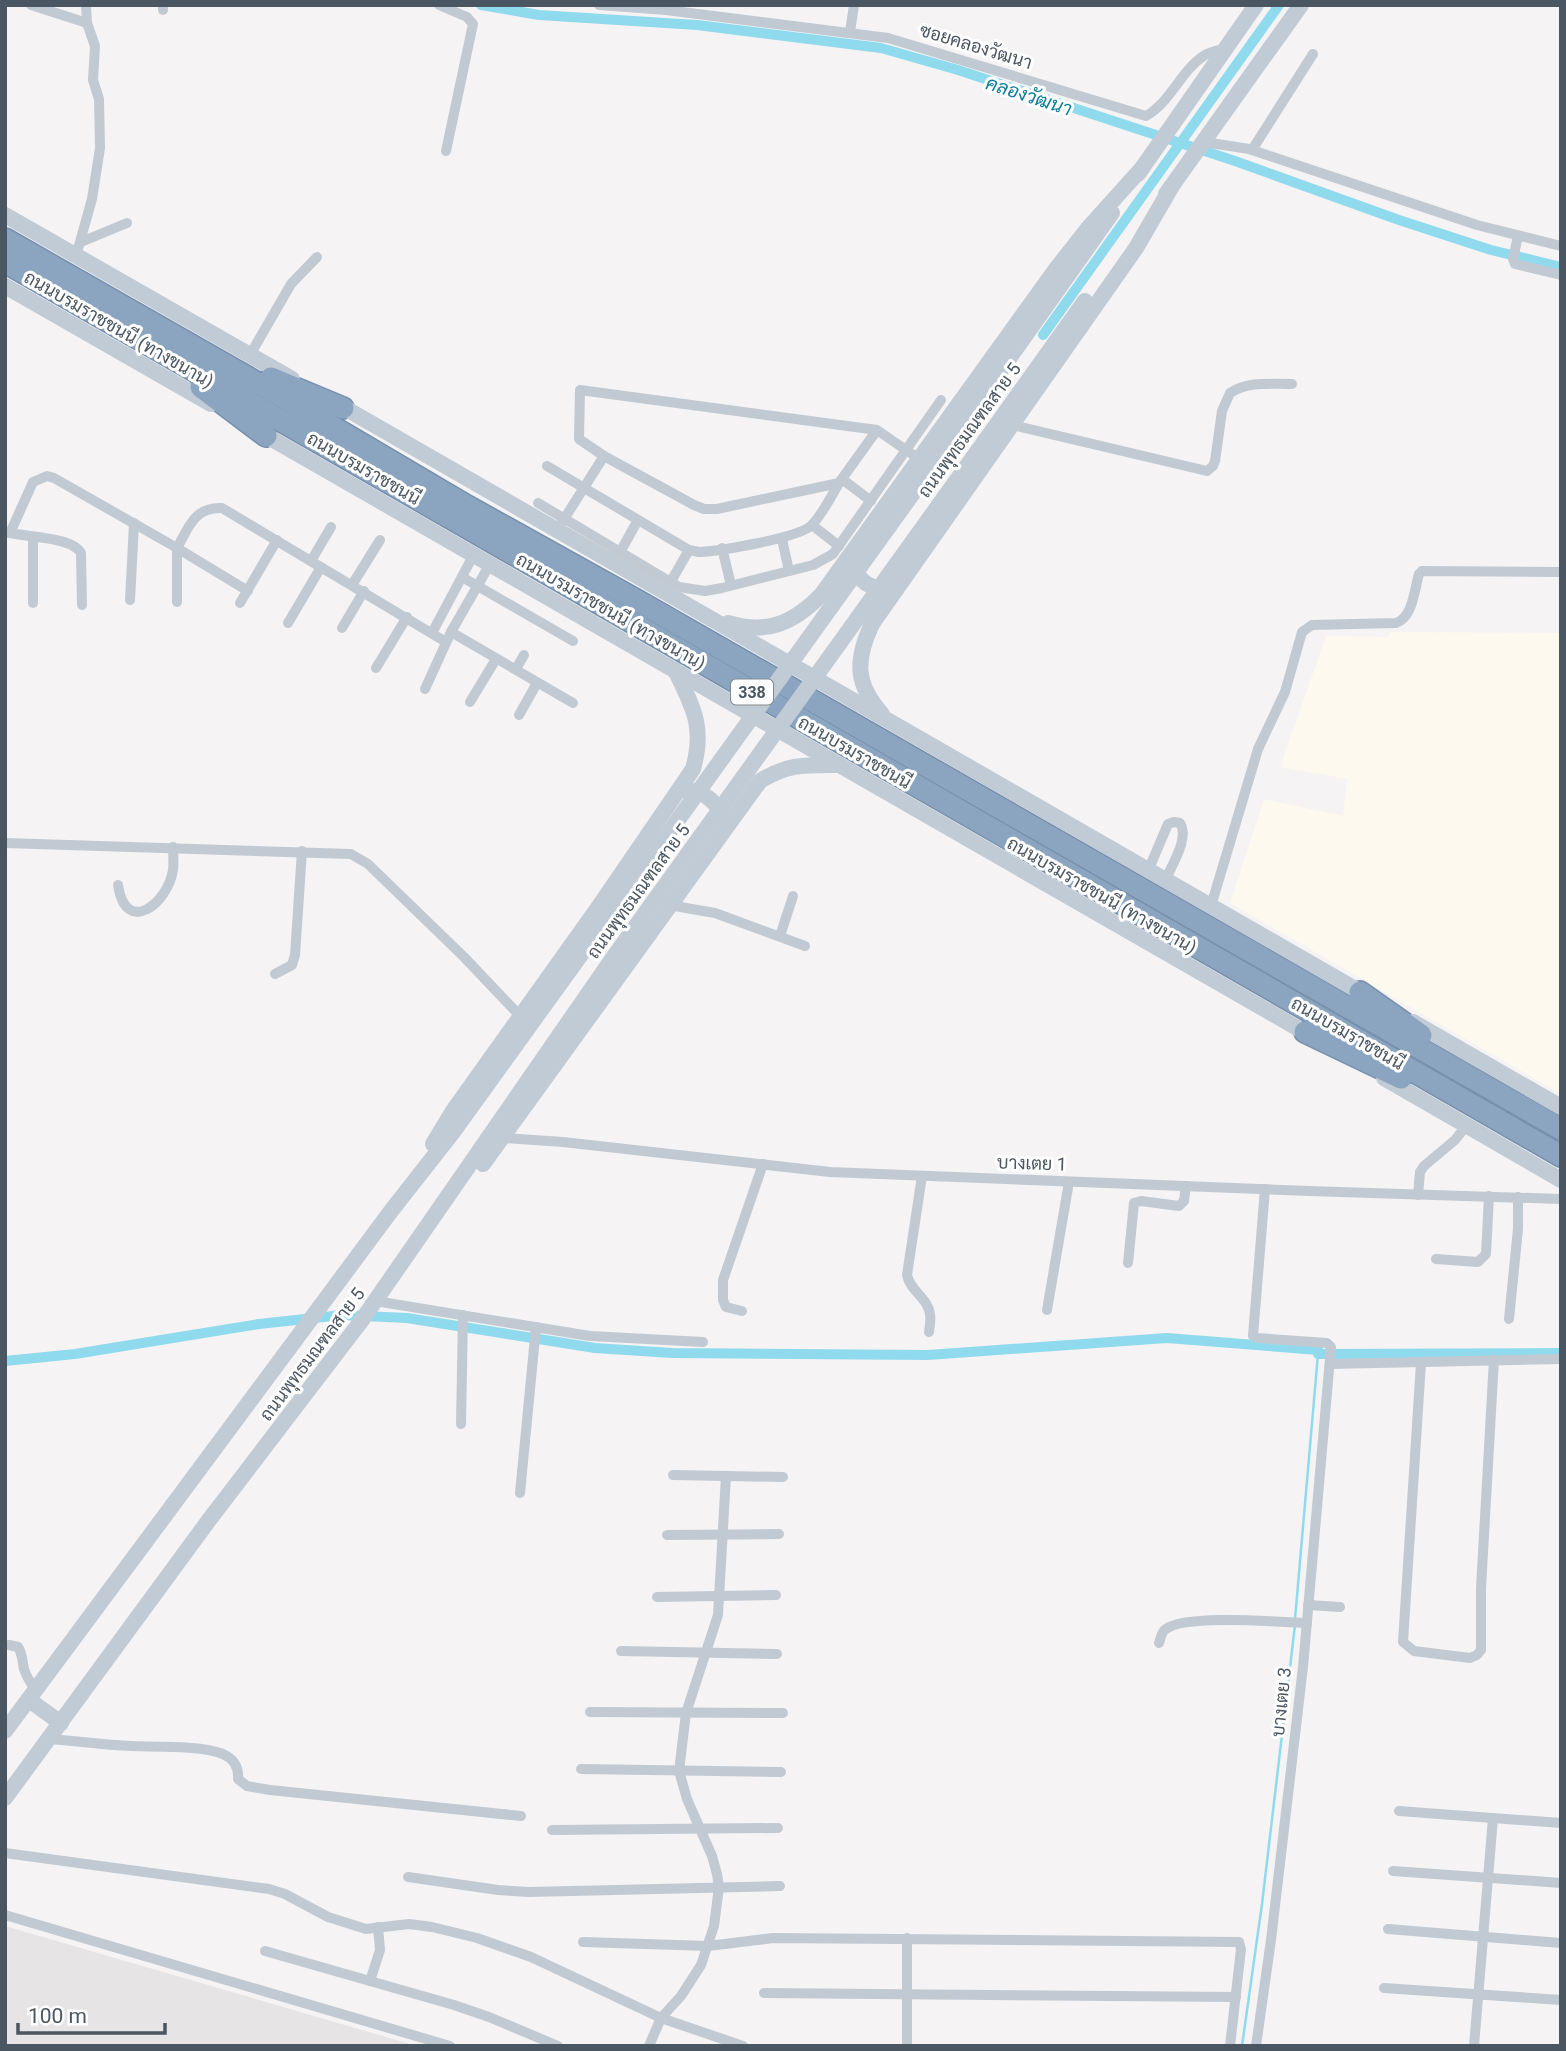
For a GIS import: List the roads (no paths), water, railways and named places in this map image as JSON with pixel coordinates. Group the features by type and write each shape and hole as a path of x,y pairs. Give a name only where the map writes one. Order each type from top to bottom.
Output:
{"highway":[{"name":"ถนนบรมราชชนนี","path":"5,239 122,317 1561,1156"},
{"name":"ถนนบรมราชชนนี","path":"5,262 282,397 467,506 1561,1129"},
{"path":"122,317 343,408"},
{"path":"122,317 266,436"},
{"path":"1360,992 1449,1055 1497,1093"},
{"path":"1305,1032 1432,1093 1499,1121"}],"main road":[{"name":"ถนนพุทธมณฑลสาย 5","path":"8,1721 32,1695 391,1211 453,1132 962,425 1256,5"},
{"name":"ถนนพุทธมณฑลสาย 5","path":"5,1798 209,1520 370,1310 608,965 1301,5"},
{"path":"708,617 759,629 790,619 807,609 822,594 846,548 913,455 1072,248 1148,160"},
{"path":"892,725 870,701 864,689 860,659 864,640 872,624 1136,248 1172,186"},
{"name":"338","path":"5,215 78,249 250,355 561,525 708,617 892,725 1561,1107"},
{"name":"ถนนบรมราชชนนี (ทางขนาน)","path":"5,286 1561,1180"},
{"path":"846,548 856,574 863,583 872,588 896,590"},
{"path":"391,1211 453,1111 693,769 698,752 697,717 675,670"},
{"path":"427,1228 503,1138 761,781 795,765 838,765"},
{"path":"675,798 690,790 700,792 716,804 722,813 717,839"},
{"path":"32,1695 61,1723"}],"street":[{"path":"31,5 87,23"},
{"path":"78,249 92,200 100,148 99,99 93,80 95,46 87,23 86,5"},
{"path":"439,5 467,17 473,24 446,152"},
{"name":"ซอยคลองวัฒนา","path":"599,5 666,10 888,38 1146,116 1156,110 1205,54 1227,48"},
{"path":"850,33 854,5"},
{"path":"1252,150 1312,54"},
{"path":"1204,142 1252,150 1517,240 1561,246"},
{"path":"78,249 127,223"},
{"path":"1517,240 1513,259 1515,264 1561,275"},
{"path":"250,355 291,284 317,257"},
{"path":"1012,425 1207,471 1213,466 1222,411 1230,393 1259,383 1292,384"},
{"path":"871,501 841,481 717,509 704,509 604,456 579,439 580,390 877,430 913,455"},
{"path":"538,503 561,525 670,583 697,591 789,571 826,559 846,548 871,501 913,455 941,400"},
{"path":"547,466 689,550 699,552 782,539 802,532 812,525 877,430"},
{"path":"561,525 604,456"},
{"path":"82,605 81,553 78,547 57,539 7,533 33,482 47,476 134,523 247,591"},
{"path":"177,602 177,548 202,510 222,508 432,632 496,659 573,702"},
{"path":"619,554 638,520"},
{"path":"130,600 134,523"},
{"path":"812,525 846,548"},
{"path":"288,623 331,527"},
{"path":"33,538 33,603"},
{"path":"782,539 789,571"},
{"path":"240,603 277,540"},
{"path":"352,585 380,540"},
{"path":"722,548 731,585"},
{"path":"670,583 689,550"},
{"path":"432,632 474,555"},
{"path":"425,689 449,637 490,564"},
{"path":"1211,906 1258,749 1285,692 1302,632 1312,625 1396,623 1404,620 1422,571 1561,572"},
{"path":"462,577 573,641"},
{"path":"342,628 364,591"},
{"path":"376,668 407,617"},
{"path":"516,669 524,654"},
{"path":"470,702 496,659"},
{"path":"519,715 537,682"},
{"path":"1148,871 1168,824 1174,821 1180,823 1184,831 1182,840 1165,881"},
{"path":"5,843 351,854 368,864 464,957 520,1016"},
{"path":"118,886 123,906 139,912 150,909 161,897 170,879 173,870 173,847"},
{"path":"275,974 292,965 295,955 302,851"},
{"path":"780,936 793,896"},
{"path":"669,905 715,914 805,946"},
{"path":"1418,1195 1420,1172 1424,1166 1455,1140 1466,1126"},
{"name":"บางเตย 1","path":"503,1138 563,1142 830,1172 1561,1199"},
{"path":"742,1311 726,1307 723,1300 723,1280 763,1164"},
{"path":"922,1176 907,1275 912,1289 927,1305 930,1313 929,1332"},
{"path":"1046,1310 1069,1182"},
{"path":"1128,1263 1135,1203 1141,1201 1179,1206 1184,1201 1186,1186"},
{"name":"บางเตย 3","path":"1256,2046 1272,1940 1308,1605 1331,1347 1327,1343 1262,1339 1253,1336 1265,1189"},
{"path":"1436,1259 1478,1262 1483,1259 1486,1254 1489,1196"},
{"path":"1509,1319 1518,1229 1518,1198"},
{"path":"370,1310 402,1307 463,1323 536,1336 703,1342"},
{"path":"461,1424 463,1323"},
{"path":"520,1493 536,1336"},
{"path":"1421,1363 1403,1642 1414,1651 1470,1658 1481,1650 1481,1588 1494,1359"},
{"path":"1330,1362 1421,1363 1561,1359"},
{"path":"673,1475 782,1477"},
{"path":"649,2046 661,2018 691,1982 714,1926 719,1887 712,1856 679,1771 686,1713 718,1615 726,1476"},
{"path":"667,1535 779,1535"},
{"path":"657,1597 776,1595"},
{"path":"1308,1605 1340,1606"},
{"path":"1159,1643 1162,1632 1179,1623 1304,1623"},
{"path":"9,1645 18,1647 23,1654 23,1667 32,1695"},
{"path":"621,1651 777,1654"},
{"path":"590,1712 783,1713"},
{"path":"50,1739 194,1749 222,1754 234,1762 239,1770 238,1779 247,1786 270,1790 521,1816"},
{"path":"581,1769 780,1772"},
{"path":"1399,1811 1561,1823"},
{"path":"1474,2046 1493,1818"},
{"path":"552,1830 778,1828"},
{"path":"5,1853 269,1889 285,1894 328,1917 366,1929 409,1924 477,1938 531,1958 661,2018 743,2046"},
{"path":"1393,1871 1561,1883"},
{"path":"408,1877 529,1892 780,1886"},
{"path":"5,1915 450,2046"},
{"path":"370,1981 380,1950 378,1927"},
{"path":"1388,1929 1561,1943"},
{"path":"583,1942 708,1946 773,1938 1239,1942 1241,1949 1230,2046"},
{"path":"907,1938 907,2046"},
{"path":"265,1951 478,2013 558,2046"},
{"path":"1384,1988 1561,2000"},
{"path":"764,1993 1236,1997"}],"waterway":[{"name":"คลองวัฒนา","path":"481,5 539,15 697,25 881,48 958,70 1235,161 1491,250 1561,267"},
{"path":"1043,335 1279,5"},
{"path":"5,1361 75,1354 259,1324 342,1315 407,1318 595,1348 672,1353 928,1355 1167,1338 1318,1350 1318,1354 1561,1353"},
{"path":"1295,1619 1318,1354"},
{"path":"1242,2046 1262,1904 1295,1625"}]}
